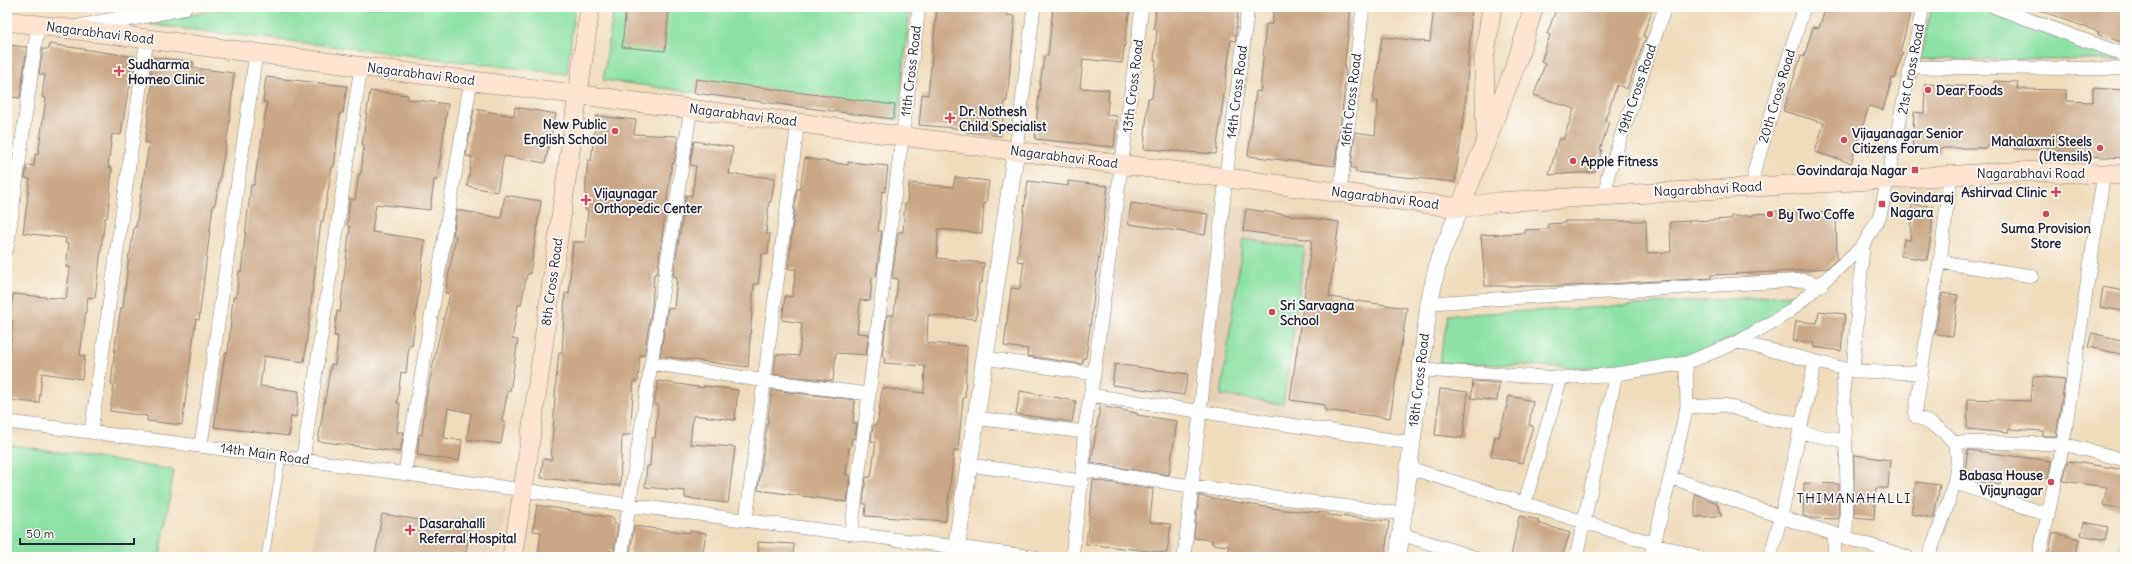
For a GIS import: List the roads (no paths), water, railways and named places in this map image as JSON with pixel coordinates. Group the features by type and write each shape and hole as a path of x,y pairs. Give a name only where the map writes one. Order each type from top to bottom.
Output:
{"main road":[{"name":"8th Cross Road","path":"512,557 523,490 590,7"},
{"path":"1486,139 1484,60 1492,7"},
{"path":"1460,208 1516,64 1534,7"},
{"name":"Nagarabhavi Road","path":"7,21 1460,208 1497,202 1951,174 2027,171 2125,175"}],"street":[{"path":"72,29 183,7"},
{"name":"11th Cross Road","path":"851,533 919,7"},
{"path":"955,552 970,465 1016,150 1034,7"},
{"name":"13th Cross Road","path":"1072,557 1082,475 1084,432 1094,374 1123,164 1142,7"},
{"name":"14th Cross Road","path":"1184,557 1190,486 1226,177 1248,7"},
{"name":"16th Cross Road","path":"1340,192 1363,7"},
{"name":"19th Cross Road","path":"1607,195 1607,178 1665,7"},
{"name":"20th Cross Road","path":"1754,186 1754,172 1804,7"},
{"name":"21st Cross Road","path":"1863,246 1880,216 1923,7"},
{"path":"1995,7 2125,55"},
{"path":"7,248 38,25"},
{"path":"91,432 147,39"},
{"path":"201,445 256,53"},
{"path":"303,459 361,66"},
{"path":"1911,67 2125,69"},
{"path":"405,472 471,80"},
{"path":"621,557 691,108"},
{"path":"746,520 798,122"},
{"path":"2039,557 2063,444 2104,173"},
{"path":"1951,174 1950,194 1940,262 1920,373 1915,416 1935,426 1954,442 2063,444 2125,460"},
{"name":"18th Cross Road","path":"1398,557 1429,303 1438,259 1460,208"},
{"path":"1420,370 1561,378 1616,374 1686,363 1738,342 1789,312 1863,246"},
{"path":"1834,557 1841,536 1847,484 1845,441 1848,369 1863,246"},
{"path":"1940,262 2032,276"},
{"path":"1429,303 1803,280 1821,285"},
{"path":"1738,342 1807,358 1814,362 1848,369 1920,373"},
{"path":"985,358 1094,374"},
{"path":"1770,557 1781,516 1814,362"},
{"path":"652,363 764,381 869,394"},
{"path":"1651,557 1687,407 1686,363"},
{"path":"1576,557 1616,374"},
{"path":"1525,502 1561,378"},
{"path":"1090,395 1199,410 1411,443"},
{"path":"1687,407 1724,405 1845,441"},
{"path":"976,418 1084,432"},
{"name":"14th Main Road","path":"7,422 91,432 141,440 201,445 405,472 523,490 851,533 955,552 1034,557"},
{"path":"1928,557 1951,497 1958,467 1954,442"},
{"path":"970,465 1190,486 1404,514"},
{"path":"1409,468 1525,502 1698,557"},
{"path":"1670,477 1781,516 1907,557"},
{"path":"1954,482 2048,515"},
{"path":"1401,534 1473,557"},
{"path":"2123,557 2125,550"}],"lane":[{"path":"265,557 282,456"}],"place":[{"name":"Sudharma Homeo Clinic","path":"119,71"},
{"name":"Dear Foods","path":"1928,90"},
{"name":"Dr. Nothesh Child Specialist","path":"950,118"},
{"name":"New Public English School","path":"615,131"},
{"name":"Vijayanagar Senior Citizens Forum","path":"1844,140"},
{"name":"Mahalaxmi Steels (Utensils)","path":"2100,148"},
{"name":"Apple Fitness","path":"1573,161"},
{"name":"Govindaraja Nagar","path":"1915,170"},
{"name":"Ashirvad Clinic","path":"2056,192"},
{"name":"Vijaynagar Orthopedic Center","path":"586,200"},
{"name":"Govindaraj Nagara","path":"1882,204"},
{"name":"By Two Coffe","path":"1770,214"},
{"name":"Suma Provision Store","path":"2046,214"},
{"name":"Sri Sarvagna School","path":"1272,312"},
{"name":"Babasa House Vijaynagar","path":"2051,482"},
{"name":"Dasarahalli Referral Hospital","path":"410,530"}],"district":[{"name":"THIMANAHALLI","path":"1854,498"}]}
